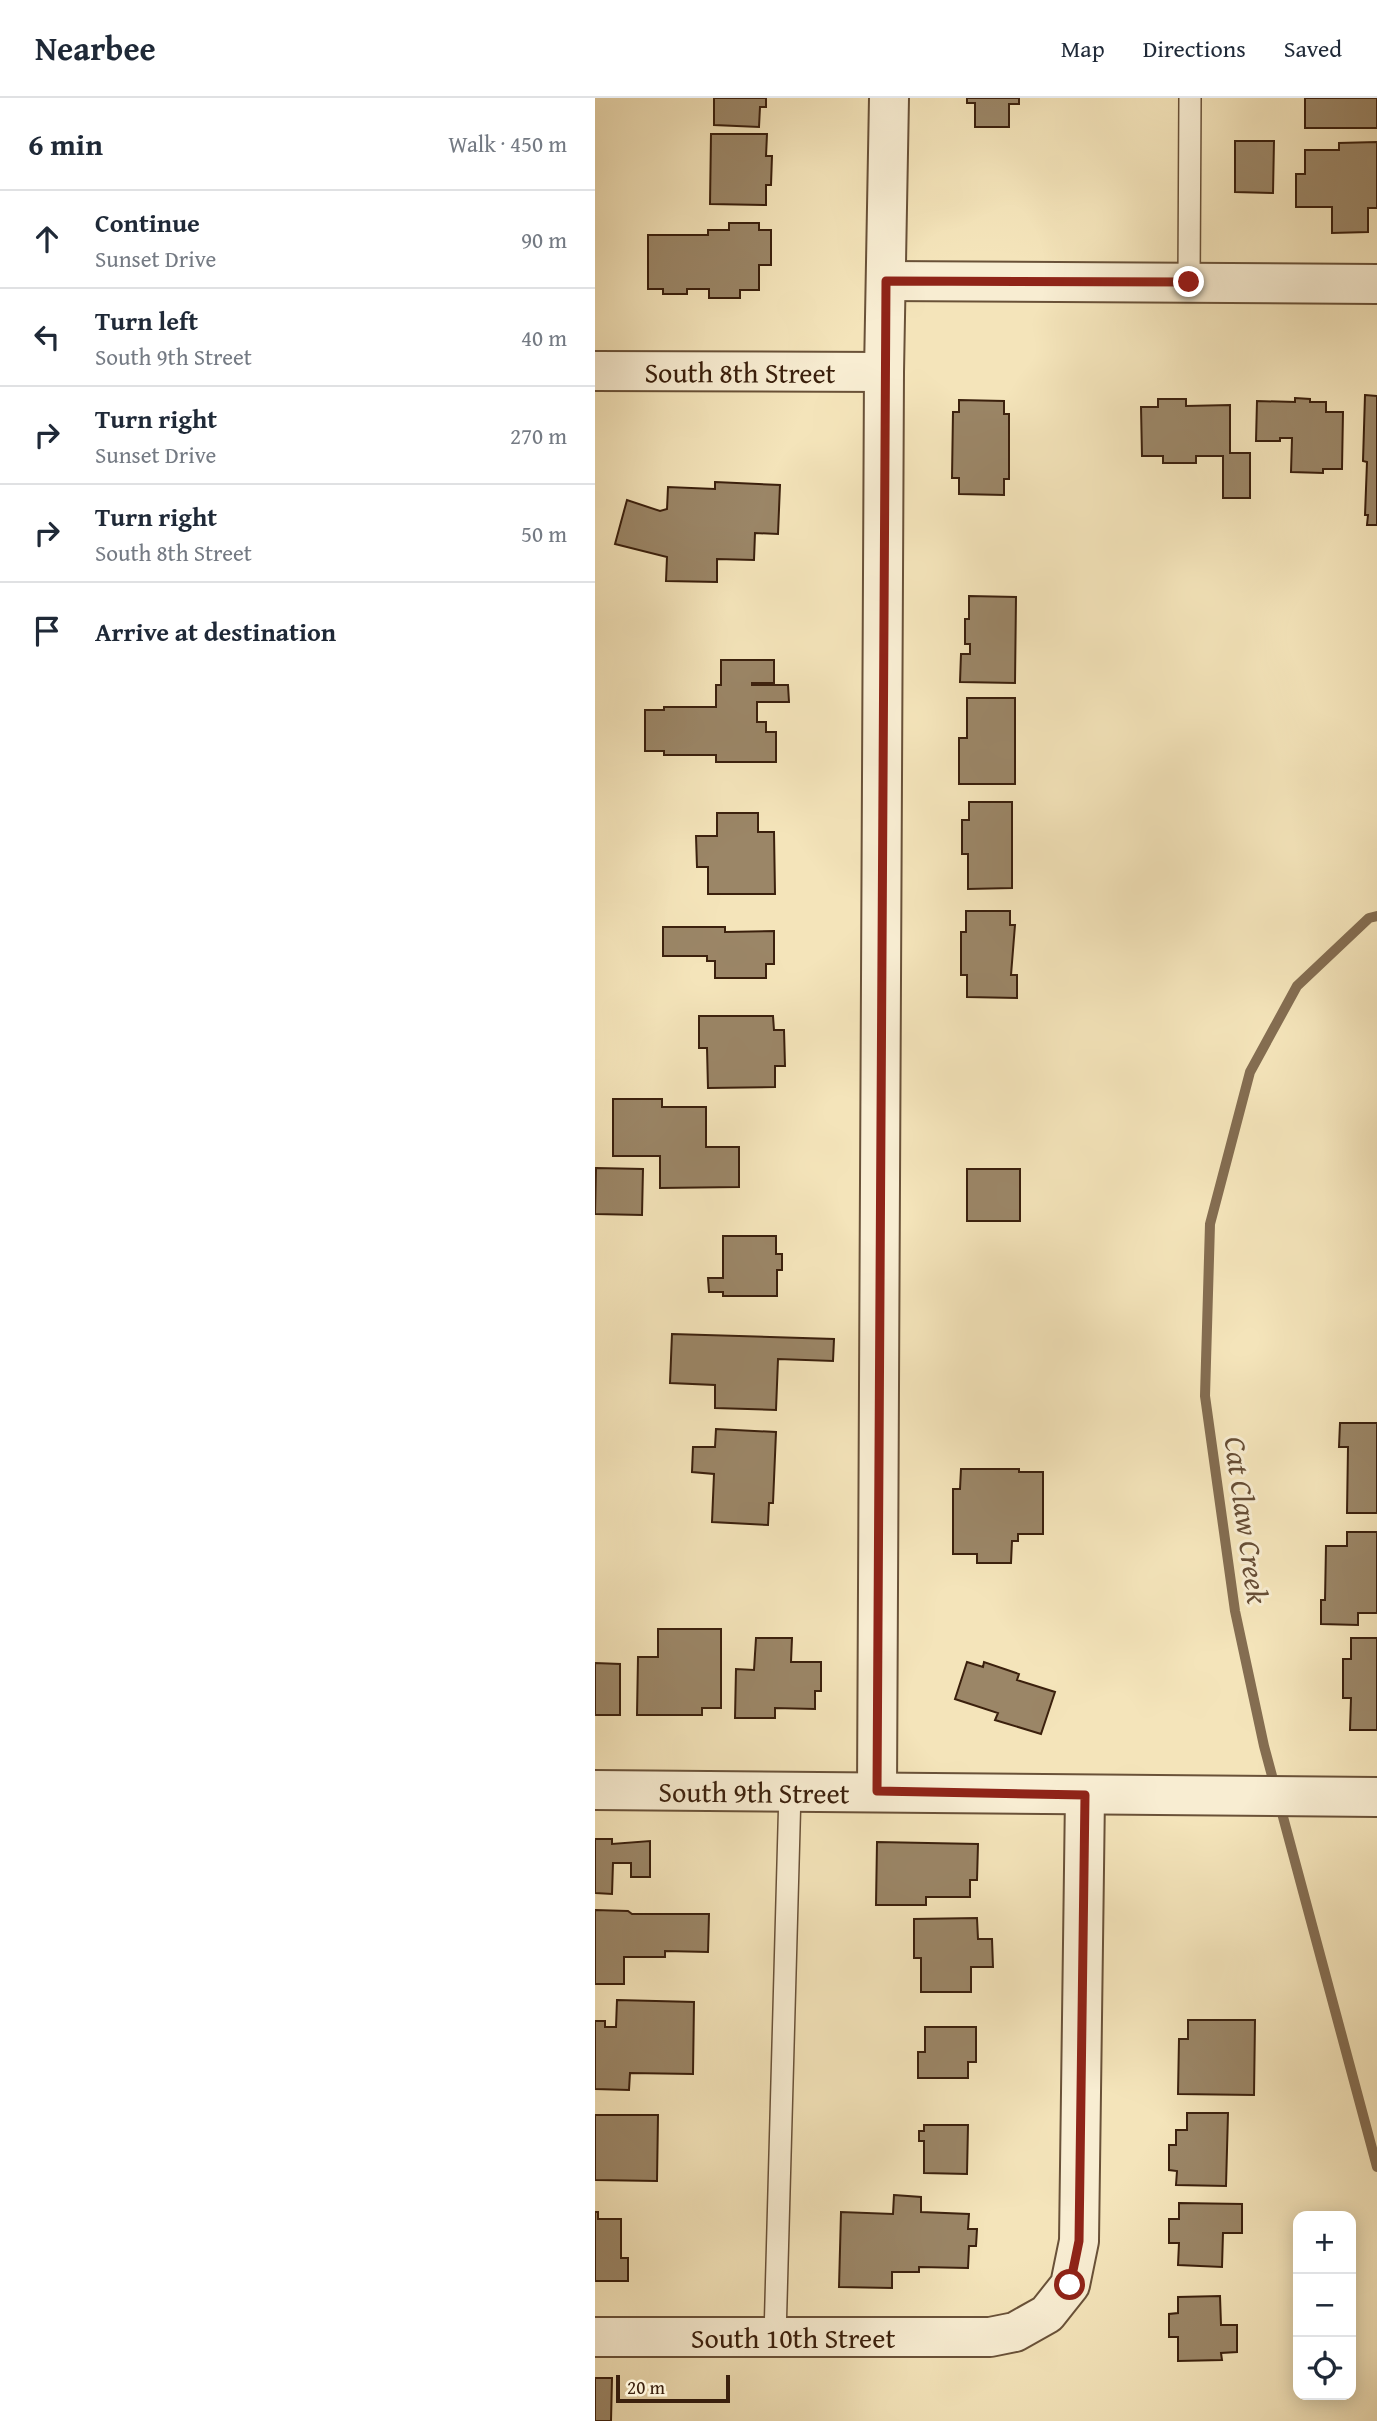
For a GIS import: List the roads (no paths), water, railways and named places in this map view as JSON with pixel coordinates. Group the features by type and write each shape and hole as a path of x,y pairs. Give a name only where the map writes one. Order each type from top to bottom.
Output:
{"street":[{"path":"877,1791 884,372 889,98"},
{"path":"886,281 1377,284"},
{"name":"South 8th Street","path":"595,371 884,372"},
{"name":"South 9th Street","path":"595,1790 1377,1797"},
{"name":"South 10th Street","path":"595,2337 990,2337 1015,2332 1047,2314 1070,2285 1079,2241 1085,1795"}],"lane":[{"path":"1189,282 1190,98"},
{"path":"775,2337 790,1791"}],"waterway":[{"name":"Cat Claw Creek","path":"1377,916 1369,918 1297,986 1250,1072 1210,1224 1205,1396 1235,1611 1264,1746 1377,2167"}]}
